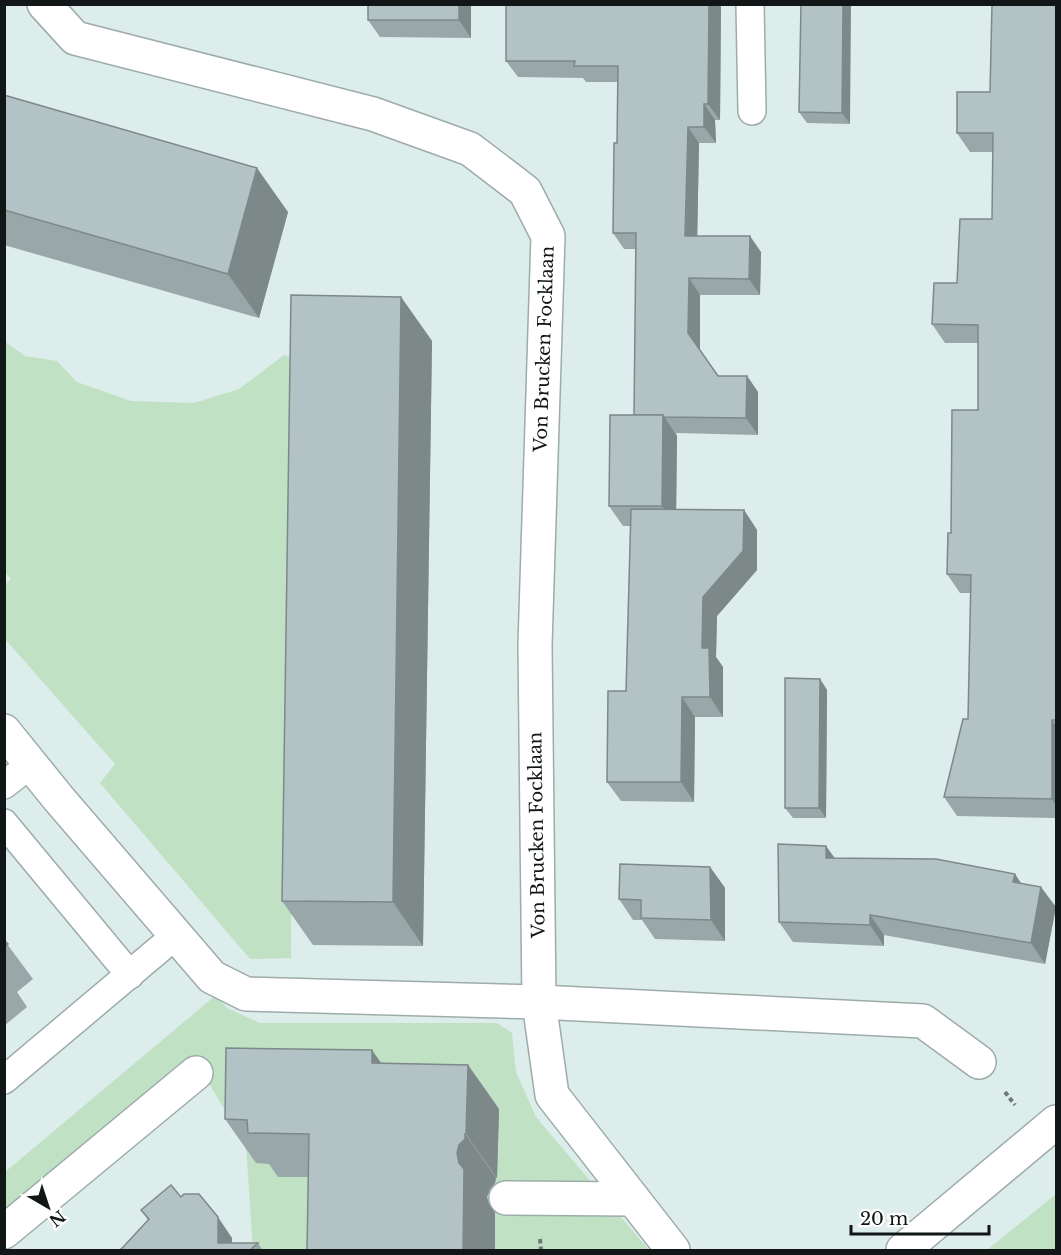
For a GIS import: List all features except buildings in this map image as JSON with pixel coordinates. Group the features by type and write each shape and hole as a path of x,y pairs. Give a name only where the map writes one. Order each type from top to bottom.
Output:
{"street":[{"name":"Von Brucken Focklaan","path":"44,4 75,38 373,114 470,149 525,191 548,236 535,645 539,1002 552,1095 674,1251"},
{"path":"4,731 58,799 212,977 246,994 539,1002 923,1022 979,1062"},
{"path":"4,1232 196,1073"},
{"path":"903,1251 1049,1129"},
{"path":"506,1198 633,1199"}],"lane":[{"path":"750,4 752,111"},
{"path":"4,785 31,764"},
{"path":"4,823 130,975"},
{"path":"4,1080 175,936"}],"path":[{"path":"979,1062 1049,1129"}],"green space":[{"path":"4,341 25,356 57,361 77,382 131,401 194,403 239,389 284,355 295,359 291,958 250,959 100,783 115,764 5,639 5,585 11,579 4,571"},
{"path":"216,995 227,1008 260,1023 497,1023 512,1033 516,1072 536,1117 649,1250 253,1250 246,1146 193,1056 5,1215 5,1172"},
{"path":"1056,1194 1056,1250 987,1250"}]}
